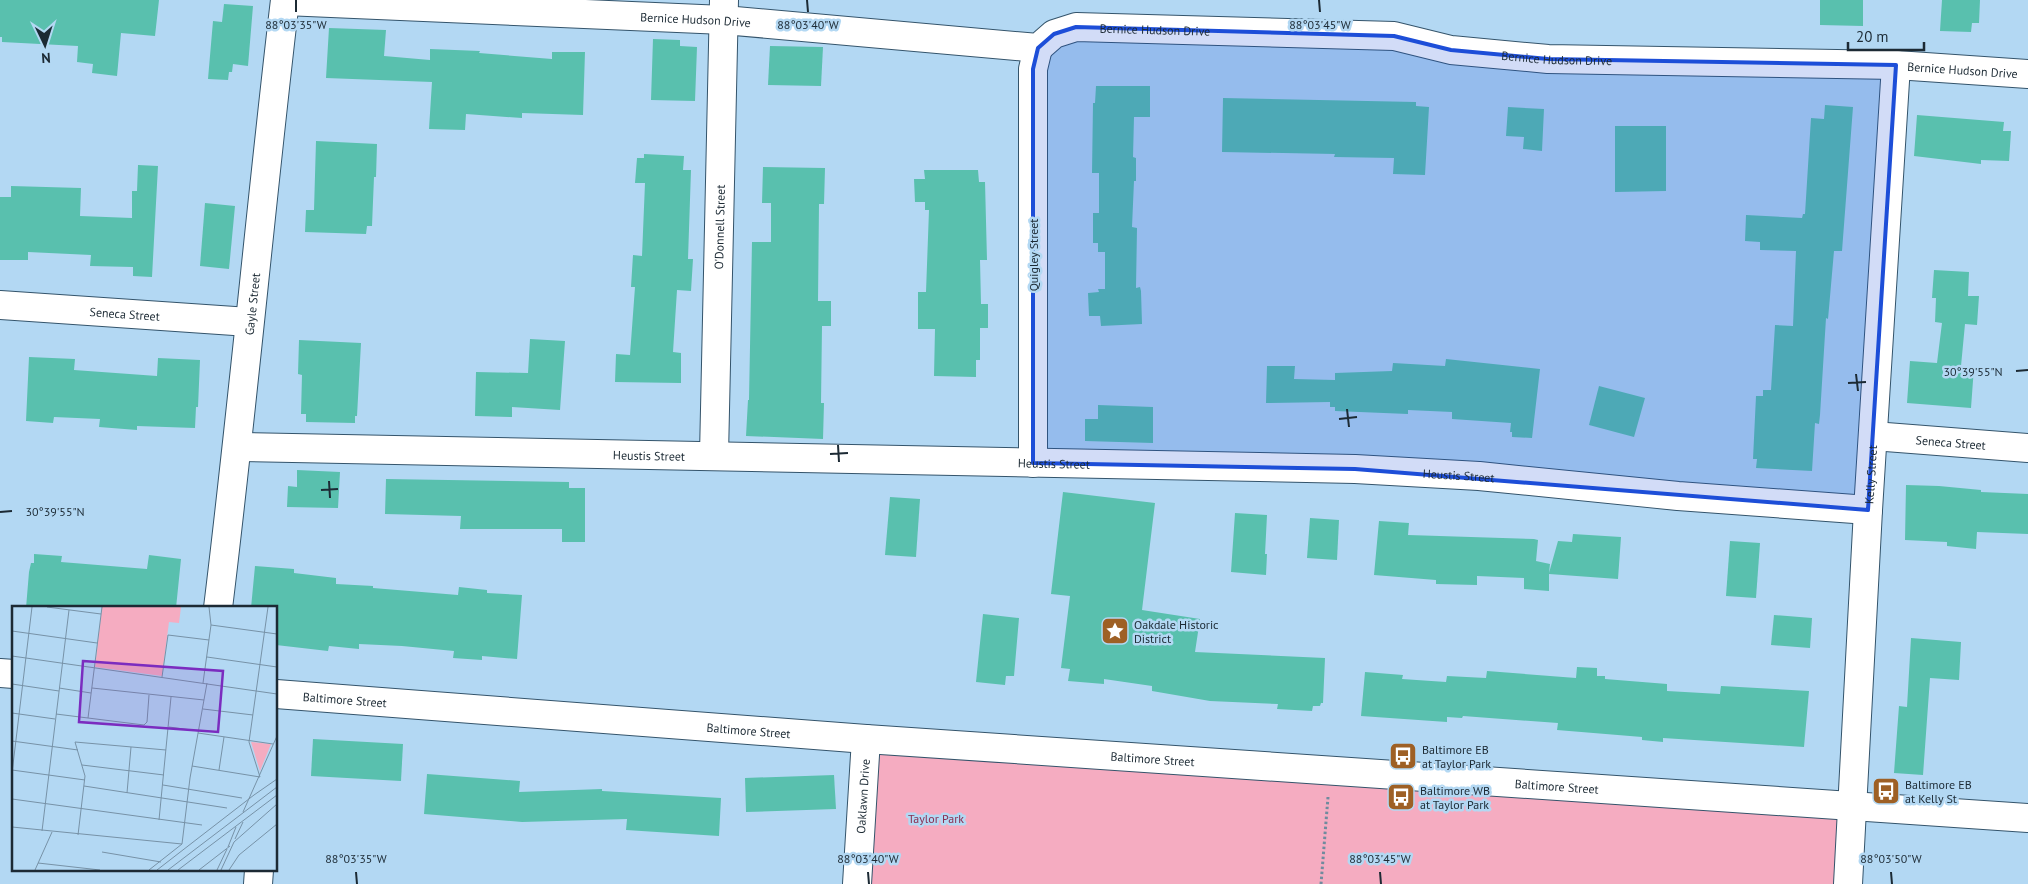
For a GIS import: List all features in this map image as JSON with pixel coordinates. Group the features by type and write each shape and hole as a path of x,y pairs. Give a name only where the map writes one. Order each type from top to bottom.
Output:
{"street":[{"name":"Bernice Hudson Drive","path":"285,0 724,10 1038,48 1054,34 1076,27 1394,36 1452,50 1548,60 1896,64 2028,74"},
{"name":"Gayle Street","path":"218,606 238,447 249,322 285,0"},
{"name":"O'Donnell Street","path":"714,455 724,10"},
{"name":"Quigley Street","path":"1033,463 1033,69 1038,48"},
{"name":"Kelly Street","path":"1848,884 1868,510 1896,64"},
{"name":"Seneca Street","path":"0,305 249,322"},
{"name":"Seneca Street","path":"1873,436 2028,448"},
{"name":"Heustis Street","path":"238,447 714,455 1374,470 1479,476 1678,496 1868,510"},
{"name":"Baltimore Street","path":"278,694 866,739 2028,818"},
{"name":"Oaklawn Drive","path":"857,884 866,739"}],"path":[{"path":"1321,884 1328,797"}],"highlighted area":[{"path":"1076,27 1394,36 1451,50 1548,59 1896,65 1868,510 1355,469 1033,463 1033,69 1038,48 1054,34"}],"green space":[{"name":"Taylor Park","path":"873,748 1852,805 1848,884 865,884"}],"building":[{"path":"0,0 159,0 155,36 121,33 117,76 92,73 93,64 77,62 78,46 2,42 2,37 0,37"},
{"path":"1820,0 1863,0 1863,26 1820,25"},
{"path":"1942,0 1980,0 1979,23 1972,23 1971,32 1940,31"},
{"path":"224,4 253,6 248,66 233,64 228,80 208,79 213,21 222,22"},
{"path":"329,28 386,30 384,56 430,60 430,49 480,51 479,53 552,59 552,52 585,52 583,115 522,113 522,118 466,114 465,130 429,129 432,82 326,78"},
{"path":"653,39 680,40 680,46 697,47 695,101 651,100"},
{"path":"770,46 823,47 821,86 768,85"},
{"path":"1096,86 1150,86 1150,117 1134,117 1133,157 1136,158 1136,181 1134,181 1132,227 1137,228 1136,288 1140,287 1141,291 1142,324 1101,326 1100,316 1089,316 1088,293 1099,292 1098,289 1105,289 1105,252 1098,252 1098,243 1093,243 1093,213 1099,213 1099,173 1092,173 1093,103 1095,103"},
{"path":"1223,98 1416,102 1416,106 1429,107 1425,175 1393,174 1394,158 1334,157 1335,154 1222,152"},
{"path":"1825,105 1853,107 1842,251 1834,251 1828,319 1826,318 1820,415 1819,424 1815,423 1812,471 1756,468 1757,459 1753,459 1756,396 1763,396 1763,390 1771,390 1775,325 1793,326 1796,251 1760,250 1760,242 1745,241 1746,215 1802,218 1803,214 1805,214 1811,118 1824,119"},
{"path":"1508,107 1544,109 1542,151 1523,149 1524,137 1506,136"},
{"path":"1917,115 2004,122 2003,131 2011,131 2009,161 1981,160 1981,164 1914,156"},
{"path":"1615,126 1666,126 1666,191 1615,192"},
{"path":"316,141 377,144 372,226 367,226 366,234 305,232 306,210 314,210"},
{"path":"644,154 684,156 683,170 691,170 688,259 693,259 691,291 677,290 673,352 681,353 681,383 615,382 616,354 630,355 635,287 631,287 633,255 642,256 645,183 635,183 637,158 644,158"},
{"path":"138,165 158,166 152,277 133,276 133,267 90,266 91,255 28,252 28,260 0,260 0,197 11,197 11,186 81,188 80,216 132,218 132,191 137,191"},
{"path":"763,167 825,168 824,204 819,204 818,301 831,301 831,326 822,326 821,403 824,403 823,439 746,436 749,400 752,242 771,242 771,203 762,203"},
{"path":"924,170 978,170 979,182 985,182 987,260 980,260 981,304 988,304 988,328 980,328 980,360 976,360 976,377 934,376 935,329 918,329 918,292 926,292 929,210 925,210 925,202 915,202 914,179 925,179"},
{"path":"205,203 235,206 229,269 200,266"},
{"path":"1934,270 1969,272 1968,296 1979,296 1977,325 1965,324 1961,366 1974,367 1971,408 1907,403 1910,361 1937,363 1942,323 1935,322 1936,298 1932,298"},
{"path":"530,339 565,341 560,410 512,407 512,417 475,416 476,372 528,373"},
{"path":"299,340 361,343 355,423 306,422 306,414 301,414 302,375 298,374"},
{"path":"29,357 75,359 74,370 157,376 158,358 200,360 195,428 137,426 137,430 99,427 100,419 54,417 53,423 26,421"},
{"path":"1446,359 1540,369 1532,438 1512,437 1512,432 1510,432 1511,423 1452,419 1452,412 1408,410 1408,414 1335,411 1335,407 1330,407 1330,402 1266,403 1267,366 1295,366 1294,379 1335,380 1335,373 1392,371 1393,363 1445,366"},
{"path":"1599,386 1645,398 1634,437 1589,425"},
{"path":"1098,405 1153,407 1153,443 1085,441 1085,419 1098,419"},
{"path":"297,470 340,472 338,508 287,507 288,486 297,487"},
{"path":"386,479 569,482 569,488 585,488 585,542 562,542 562,529 460,529 461,516 385,514"},
{"path":"1906,485 2028,494 2028,534 1977,532 1976,549 1947,546 1947,542 1905,540"},
{"path":"1063,492 1155,503 1142,610 1200,619 1195,652 1325,658 1323,703 1320,706 1313,706 1312,711 1277,709 1278,704 1210,701 1152,691 1152,686 1104,679 1104,684 1068,681 1070,669 1061,668 1070,596 1051,594"},
{"path":"890,497 920,499 916,557 885,555"},
{"path":"1235,513 1267,515 1266,575 1231,572"},
{"path":"1310,518 1339,520 1337,560 1307,558"},
{"path":"1379,521 1409,523 1408,535 1538,540 1536,561 1550,564 1549,573 1558,541 1572,542 1573,534 1621,537 1618,579 1549,574 1549,591 1524,589 1524,578 1477,576 1477,585 1436,584 1436,580 1374,575"},
{"path":"1730,541 1760,543 1756,598 1726,596"},
{"path":"34,554 62,556 61,562 147,569 149,555 181,559 176,606 26,606 29,572 31,563 34,563"},
{"path":"255,566 294,569 294,573 336,578 336,584 458,595 459,587 487,590 487,593 522,595 517,659 482,656 482,660 453,658 454,651 402,646 359,644 359,649 329,646 328,651 278,645 278,606 251,606"},
{"path":"983,614 1019,618 1014,676 1006,676 1005,685 976,682"},
{"path":"1774,615 1812,618 1810,648 1771,645"},
{"path":"1911,638 1961,642 1959,680 1930,678 1923,775 1894,773 1899,706 1907,707"},
{"path":"1577,667 1597,668 1597,676 1605,676 1605,679 1667,684 1667,691 1720,694 1721,686 1809,691 1804,747 1663,738 1663,742 1642,740 1642,737 1557,730 1558,723 1463,716 1462,718 1447,717 1447,722 1361,716 1365,672 1403,675 1402,679 1446,682 1447,676 1486,678 1487,671 1576,678"},
{"path":"313,739 403,744 401,781 311,776"},
{"path":"427,774 520,781 519,792 602,789 602,791 721,798 719,836 626,830 627,819 522,822 424,814"},
{"path":"834,775 836,809 746,812 745,778"}],"place":[{"name":"Oakdale Historic District","path":"1115,631"},
{"name":"Baltimore EB at Taylor Park","path":"1403,756"},
{"name":"Baltimore EB at Kelly St","path":"1886,791"},
{"name":"Baltimore WB at Taylor Park","path":"1401,797"}]}
